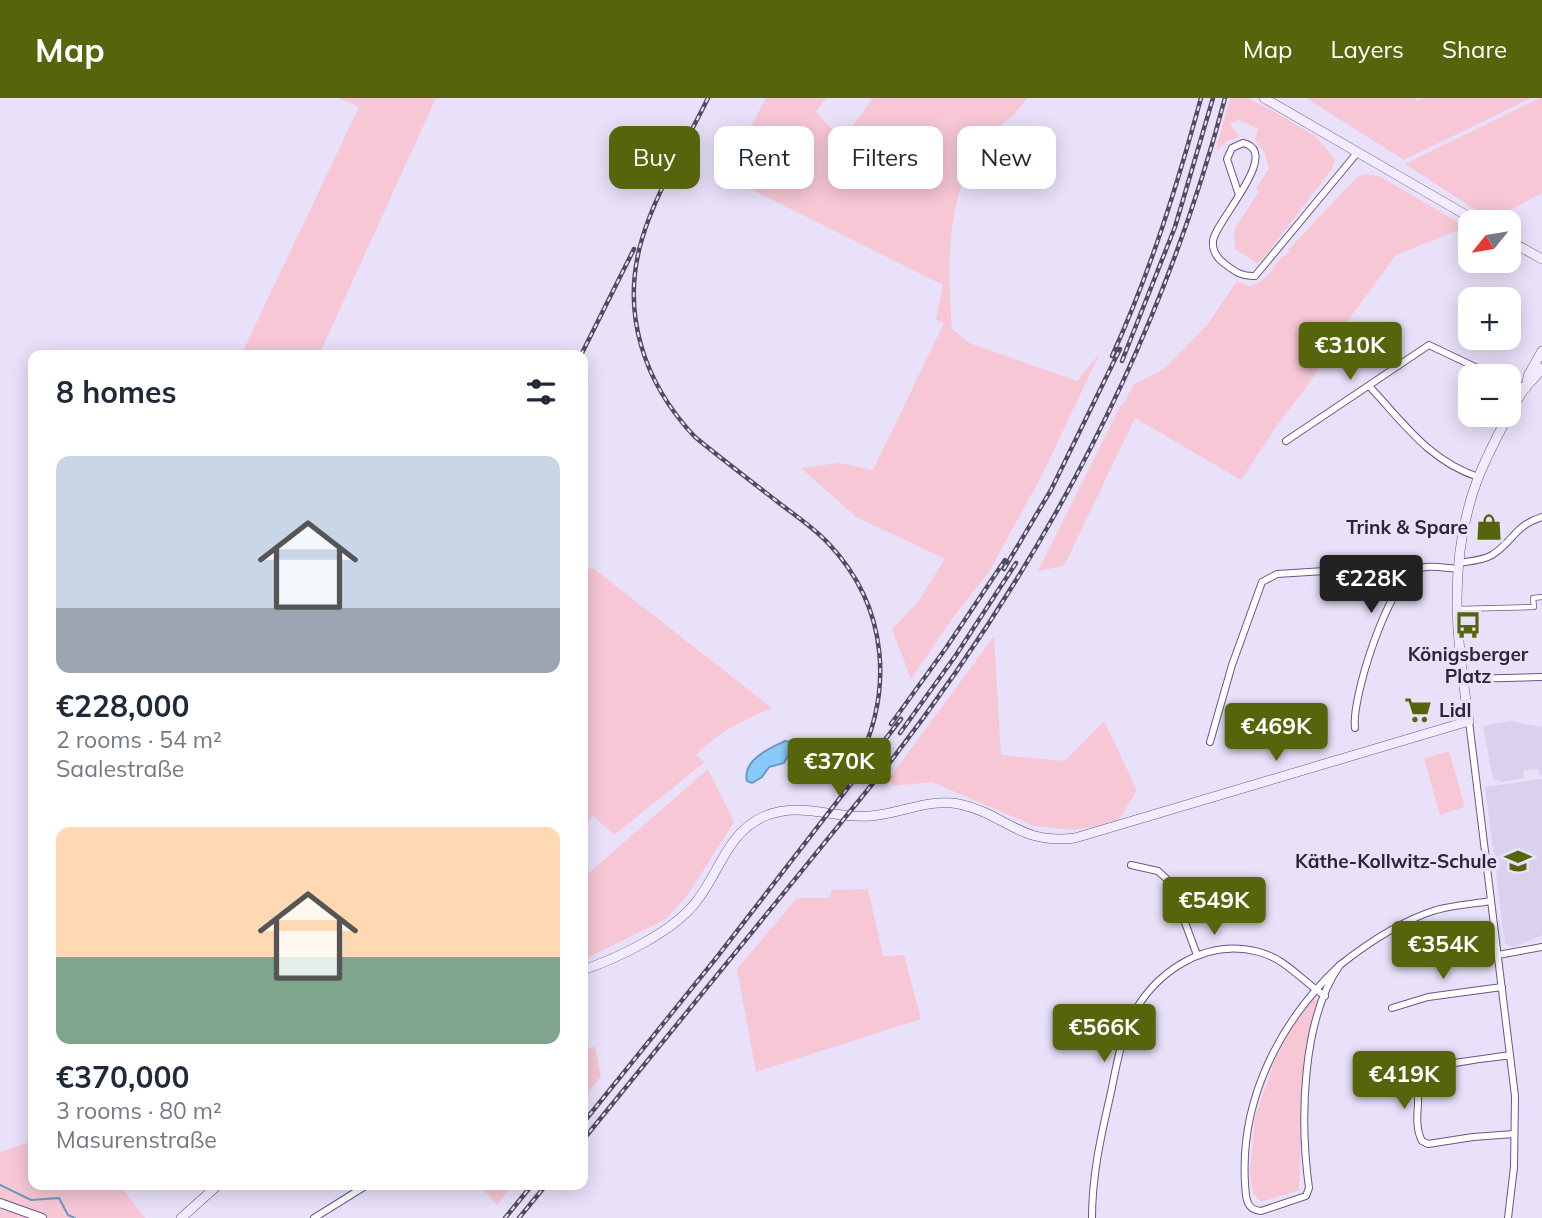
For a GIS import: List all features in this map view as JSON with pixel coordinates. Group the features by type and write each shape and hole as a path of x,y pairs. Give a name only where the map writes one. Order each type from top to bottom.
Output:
{"main road":[{"path":"1264,98 1458,211"},
{"path":"1521,247 1542,259"},
{"path":"588,968 644,942 677,922 703,894 734,839 758,819 777,812 805,808 870,816 929,804 957,804 983,812 1023,833 1060,840 1091,834 1469,721 1462,679 1456,609 1458,566 1467,513 1478,477 1526,388 1528,376 1542,351"},
{"path":"1526,388 1536,379 1542,368"},
{"path":"181,1218 212,1190"}],"street":[{"path":"1239,195 1227,159 1232,148 1243,143 1254,149 1257,162 1239,195 1216,231 1213,249 1222,262 1239,274 1255,276 1357,153"},
{"path":"1286,441 1429,345 1469,364"},
{"path":"1369,386 1433,454 1450,466 1478,477"},
{"path":"1521,386 1526,388"},
{"path":"1355,728 1354,717 1361,681 1369,657 1406,576 1416,569 1428,566 1458,566 1492,555 1505,545 1518,529 1542,517"},
{"path":"1210,742 1239,643 1262,582 1266,578 1277,574 1388,567 1406,576"},
{"path":"1456,609 1534,607 1533,598 1542,597"},
{"path":"1462,679 1542,677"},
{"path":"1469,721 1515,1105 1514,1167 1508,1218"},
{"path":"1131,865 1158,871 1170,882 1197,955"},
{"path":"1340,965 1325,996 1312,1042 1305,1096 1304,1152 1309,1188 1306,1196 1255,1211 1247,1201 1245,1175 1253,1104 1265,1069 1282,1037 1314,989 1340,965 1382,935 1407,922 1437,910 1491,901"},
{"path":"1498,955 1542,947"},
{"path":"1092,1218 1092,1192 1102,1135 1129,1024 1147,993 1162,978 1197,955 1236,949 1261,952 1287,965 1325,996"},
{"path":"1392,1008 1429,997 1502,987"},
{"path":"1510,1055 1444,1065 1422,1074 1418,1091 1418,1128 1422,1142 1428,1144 1514,1134"},
{"path":"314,1218 359,1190"},
{"path":"0,1203 42,1218"}],"shaded area":[{"path":"338,98 436,98 321,350 243,350 359,107"},
{"path":"766,98 826,98 816,112 829,126 828,189 943,189 943,126 852,126 873,98 1027,98 1013,116 999,126 957,126 957,189 961,189 952,225 950,250 952,329 969,343 1077,381 1100,353 1040,479 988,573 954,616 911,679 892,629 917,603 945,559 856,517 801,468 839,463 873,470 944,323 936,320 943,285 751,189 814,189 814,126 751,126"},
{"path":"1230,98 1248,98 1282,116 1316,137 1335,159 1332,169 1257,263 1235,249 1234,230 1259,191 1256,188 1269,169 1264,152 1255,140 1258,129 1240,120 1230,124 1239,137 1216,149"},
{"path":"1306,98 1417,100 1531,98 1404,160"},
{"path":"1542,98 1542,193 1510,210 1476,210 1405,164"},
{"path":"1358,176 1379,176 1458,222 1458,230 1396,255 1352,315 1310,382 1241,480 1135,418 1064,566 1038,571 1133,385 1164,369 1207,325 1237,281 1250,286 1267,276"},
{"path":"593,568 772,708 741,722 713,740 696,755 705,762 614,835 593,816 588,821 588,569"},
{"path":"994,636 1001,755 1065,761 1104,721 1137,790 1117,823 1073,830 1034,826 932,782 894,786 888,780"},
{"path":"1511,721 1542,727 1542,775 1538,769 1523,771 1524,778 1502,782 1493,779 1483,726"},
{"path":"1449,751 1465,807 1440,815 1424,759"},
{"path":"708,769 734,822 687,896 666,919 588,958 588,874"},
{"name":"Käthe-Kollwitz-Schule","path":"1542,779 1542,935 1514,947 1505,944 1485,787"},
{"path":"868,889 883,956 904,955 921,1019 756,1072 737,969 797,898 830,898 832,890"},
{"path":"1313,999 1318,1000 1318,1005 1306,1054 1303,1080 1299,1190 1261,1202 1253,1193 1250,1171 1255,1117 1276,1057 1291,1029"},
{"path":"595,1047 601,1076 588,1093 588,1048"},
{"path":"28,1143 28,1190 124,1190 145,1218 0,1218 0,1152"},
{"path":"484,1190 509,1190 497,1205"}],"water":[{"path":"785,741 792,742 793,746 784,763 769,767 762,777 752,783 747,781 749,767 753,761 765,751"}],"waterway":[{"path":"0,1185 31,1200 59,1198 68,1215 75,1218"}],"railway":[{"path":"708,98 663,186 642,239 634,294 641,345 662,394 695,437 823,538 848,568 864,595 874,623 880,682 876,711 854,770"},
{"path":"1112,356 1162,229 1201,98"},
{"path":"1122,361 1175,227 1213,98"},
{"path":"588,1134 887,766 944,690 996,612 1090,449 1131,365 1167,278 1198,189 1225,98"},
{"path":"584,350 634,249"},
{"path":"1004,569 1051,490 1120,349"},
{"path":"891,724 1005,560"},
{"path":"900,733 956,655 1016,563"},
{"path":"588,1117 717,957 901,719"},
{"path":"505,1218 528,1190"},
{"path":"519,1218 542,1190"}],"place":[{"name":"Trink & Spare","path":"1489,527"},
{"name":"Königsberger Platz","path":"1468,625"},
{"name":"Lidl","path":"1418,710"},
{"name":"Käthe-Kollwitz-Schule","path":"1518,861"}]}
